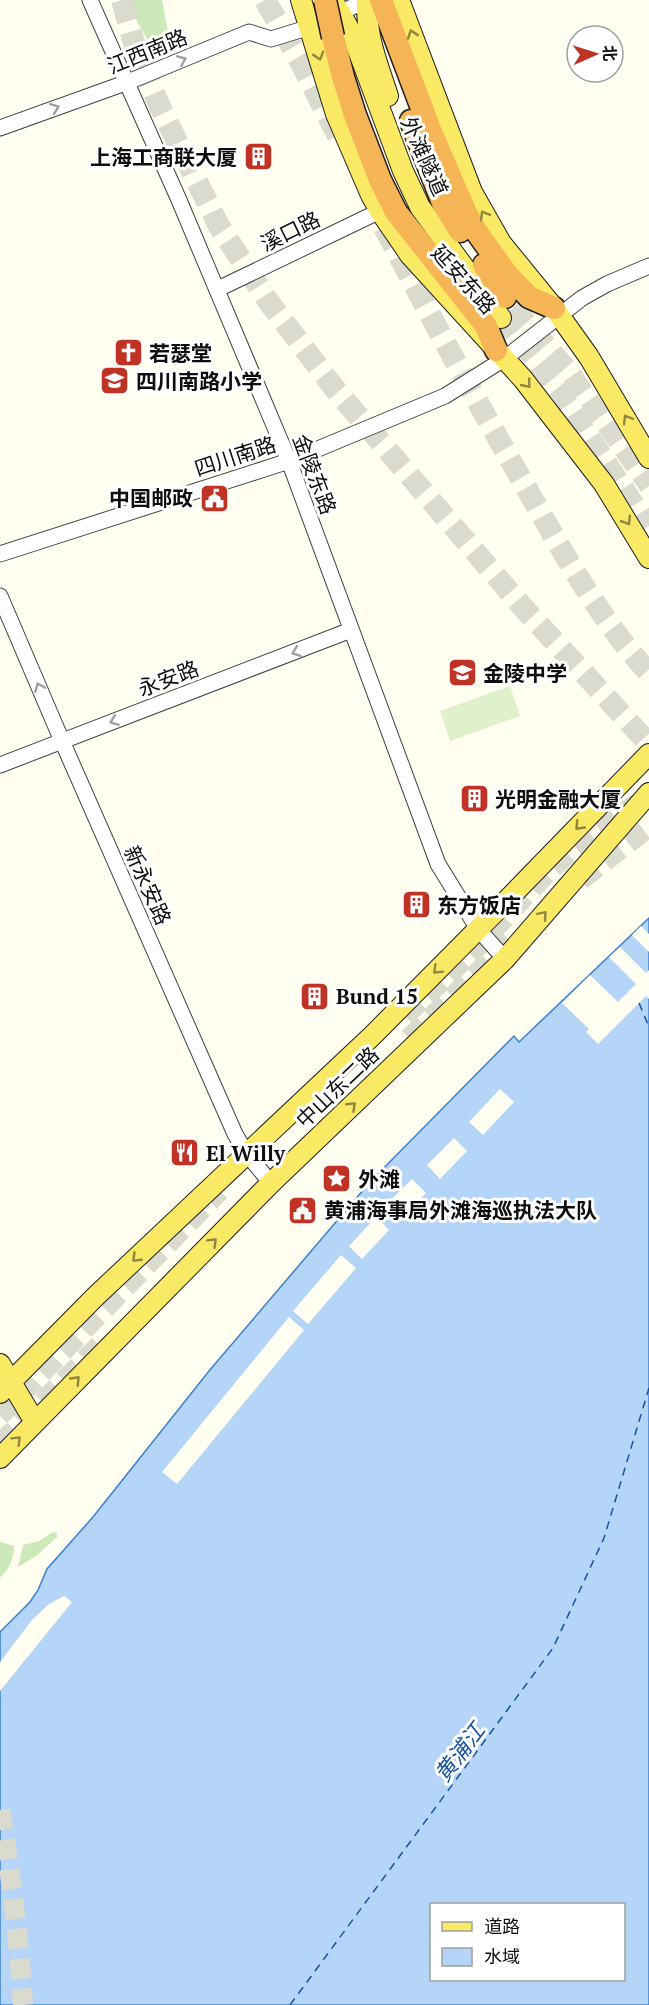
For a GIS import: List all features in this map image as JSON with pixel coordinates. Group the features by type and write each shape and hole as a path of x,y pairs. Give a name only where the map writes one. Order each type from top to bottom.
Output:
{"highway":[{"path":"368,0 405,105 451,201 507,274 529,297 557,311"},
{"path":"381,0 451,201 456,225 503,308"},
{"path":"333,5 333,37 352,78 393,182 394,210 486,326 500,354"},
{"path":"394,210 447,261 503,308"}],"main road":[{"path":"301,0 336,114 371,195 394,210"},
{"name":"外滩隧道","path":"368,0 366,25 369,40 390,103 420,180 440,217 503,308"},
{"path":"399,0 472,192 501,243 557,311 589,357 649,458"},
{"name":"外滩隧道","path":"333,5 352,34 403,171 420,207 503,308"},
{"path":"500,354 523,379 604,484 649,558"},
{"name":"中山东二路","path":"5,1388 96,1296 372,1036 649,754"},
{"name":"中山东二路","path":"0,1458 272,1183 505,959 649,793"},
{"path":"0,1364 5,1388 35,1422"}],"street":[{"name":"金陵东路","path":"90,0 218,289 289,462 438,864 478,929 505,959"},
{"name":"江西南路","path":"0,128 128,82 249,32 271,39 310,27 333,5 368,0"},
{"name":"溪口路","path":"218,289 394,210"},
{"name":"四川南路","path":"0,554 289,462 445,396 557,311 607,284 649,266"},
{"name":"新永安路","path":"0,596 235,1134 246,1153 272,1183"},
{"name":"永安路","path":"0,765 351,630"}],"green space":[{"path":"128,0 162,0 170,43 164,51 153,48 137,22"},
{"path":"510,686 520,716 450,741 440,711"},
{"path":"53,1532 57,1533 57,1537 36,1556 18,1567 23,1545 39,1541"},
{"path":"0,1542 14,1546 10,1564 0,1578"}],"water":[{"name":"黄浦江","path":"649,918 649,2005 0,2005 0,1632 30,1602 47,1569 93,1517 209,1371 370,1182 514,1036 519,1042"}],"pier":[{"path":"641,926 649,934 649,952 632,935"},
{"path":"620,947 646,973 649,970 649,999 646,996 598,1044 586,1032 589,1029 562,1003 590,975 618,1002 636,984 609,957"},
{"path":"500,1089 514,1102 483,1135 469,1122"},
{"path":"454,1138 467,1151 440,1179 427,1165"},
{"path":"412,1179 426,1193 397,1222 383,1208"},
{"path":"376,1217 389,1230 362,1259 349,1246"},
{"path":"341,1255 356,1268 308,1324 293,1311"},
{"path":"289,1317 304,1330 177,1484 162,1472"},
{"path":"64,1596 72,1602 0,1691 0,1662 32,1620 49,1604"}],"ferry route":[{"path":"639,1003 649,1027"},
{"path":"290,2005 553,1648 604,1538 649,1388"}],"tunnel":[{"path":"122,0 136,50 160,107 219,226 268,301 335,389 520,604 649,744"},
{"path":"265,0 300,61 338,136"},
{"path":"384,227 473,393 569,562 614,631 649,673"},
{"path":"514,307 570,372 649,486"},
{"path":"501,318 561,393 649,526"},
{"path":"405,1016 476,949 551,869 594,832 637,803"},
{"path":"581,880 649,827"},
{"path":"409,1038 511,940"},
{"path":"0,1416 220,1191"},
{"path":"0,1444 100,1344"},
{"path":"0,1810 14,1907 23,2005"}],"place":[{"name":"上海工商联大厦","path":"258,157"},
{"name":"若瑟堂","path":"128,353"},
{"name":"四川南路小学","path":"115,381"},
{"name":"中国邮政","path":"214,498"},
{"name":"金陵中学","path":"462,673"},
{"name":"光明金融大厦","path":"474,799"},
{"name":"东方饭店","path":"416,905"},
{"name":"Bund 15","path":"315,996"},
{"name":"El Willy","path":"185,1153"},
{"name":"外滩","path":"337,1179"},
{"name":"黄浦海事局外滩海巡执法大队","path":"303,1210"}]}
